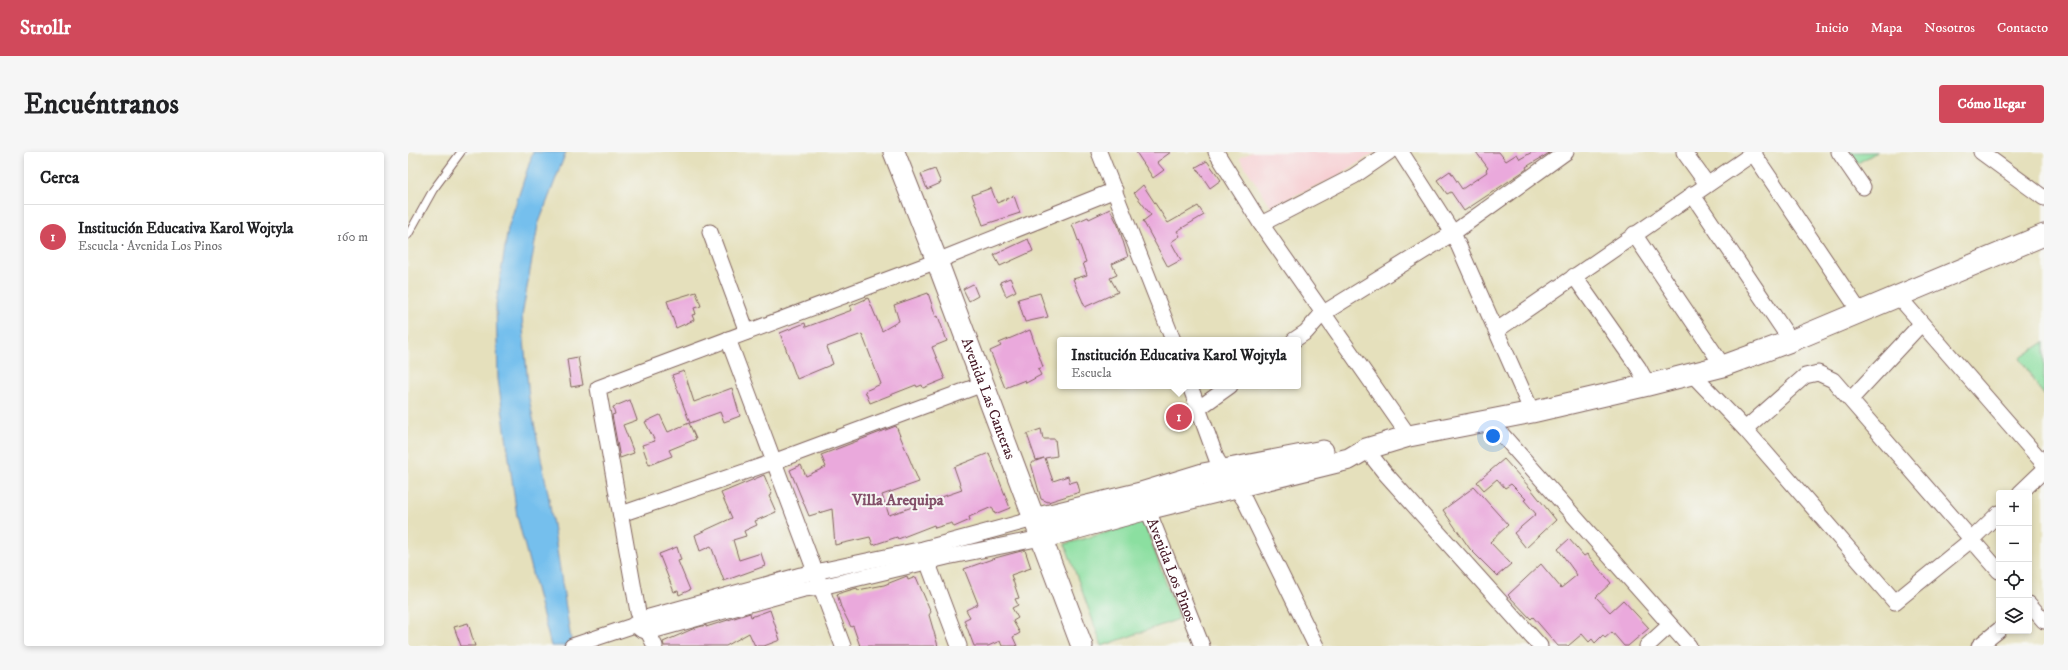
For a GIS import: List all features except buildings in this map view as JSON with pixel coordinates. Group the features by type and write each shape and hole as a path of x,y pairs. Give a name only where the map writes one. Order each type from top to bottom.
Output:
{"street":[{"name":"Avenida Las Canteras","path":"894,152 937,261 1082,646"},
{"path":"1099,152 1172,337"},
{"path":"1216,152 1261,224 1322,314 1409,436"},
{"path":"1261,224 1354,176 1389,152"},
{"path":"1402,152 1453,233 1532,412"},
{"path":"1298,337 1306,332 1322,314 1453,233 1566,152"},
{"path":"1684,152 1707,184"},
{"path":"1839,152 1863,187"},
{"path":"1982,152 2044,198"},
{"path":"1497,330 1692,194 1754,153 1860,312"},
{"path":"655,646 641,626 598,388 937,261 1115,190"},
{"path":"1692,194 1791,341"},
{"path":"710,232 747,332"},
{"path":"1634,234 1723,366"},
{"path":"572,646 641,626 801,575 925,555 1038,529 1144,501 1203,474 1230,479 1347,446 1366,449 1409,436 1532,412 1648,386 1723,366 1791,341 2044,234"},
{"path":"1574,276 1638,367 1648,386"},
{"path":"1898,296 2044,464"},
{"path":"1851,399 1921,324"},
{"path":"728,339 843,646"},
{"path":"1745,429 1805,376 1818,373 1833,380 1996,568"},
{"path":"1692,374 1745,429 1895,602 1971,540 1996,516"},
{"path":"621,514 773,462 983,384"},
{"path":"1191,389 1217,460 1245,501 1316,646"},
{"path":"1199,408 1226,389"},
{"path":"1490,421 1689,646"},
{"path":"1366,449 1384,472 1540,646"},
{"path":"2023,490 2044,470"},
{"name":"Avenida Los Pinos","path":"1144,501 1202,646"},
{"path":"641,626 804,589 821,587 925,555"},
{"path":"925,555 960,646"},
{"path":"2032,608 2044,621"},
{"path":"1647,646 1670,625"},
{"path":"1979,646 1996,632"}],"lane":[{"path":"408,236 433,190 461,152"}],"shaded area":[{"path":"1252,152 1376,152 1334,178 1271,206 1239,158"}],"green space":[{"path":"1848,152 1877,152 1856,164"},
{"path":"2044,342 2044,396 2020,358"},
{"path":"1144,522 1179,619 1102,646 1065,544"}],"water":[{"path":"533,152 566,152 538,225 522,316 529,398 548,493 572,646 551,646 517,516 498,379 496,305 508,228"}],"place":[{"name":"Institución Educativa Karol Wojtyla","path":"1179,417"}],"district":[{"name":"Villa Arequipa","path":"898,500"}]}
